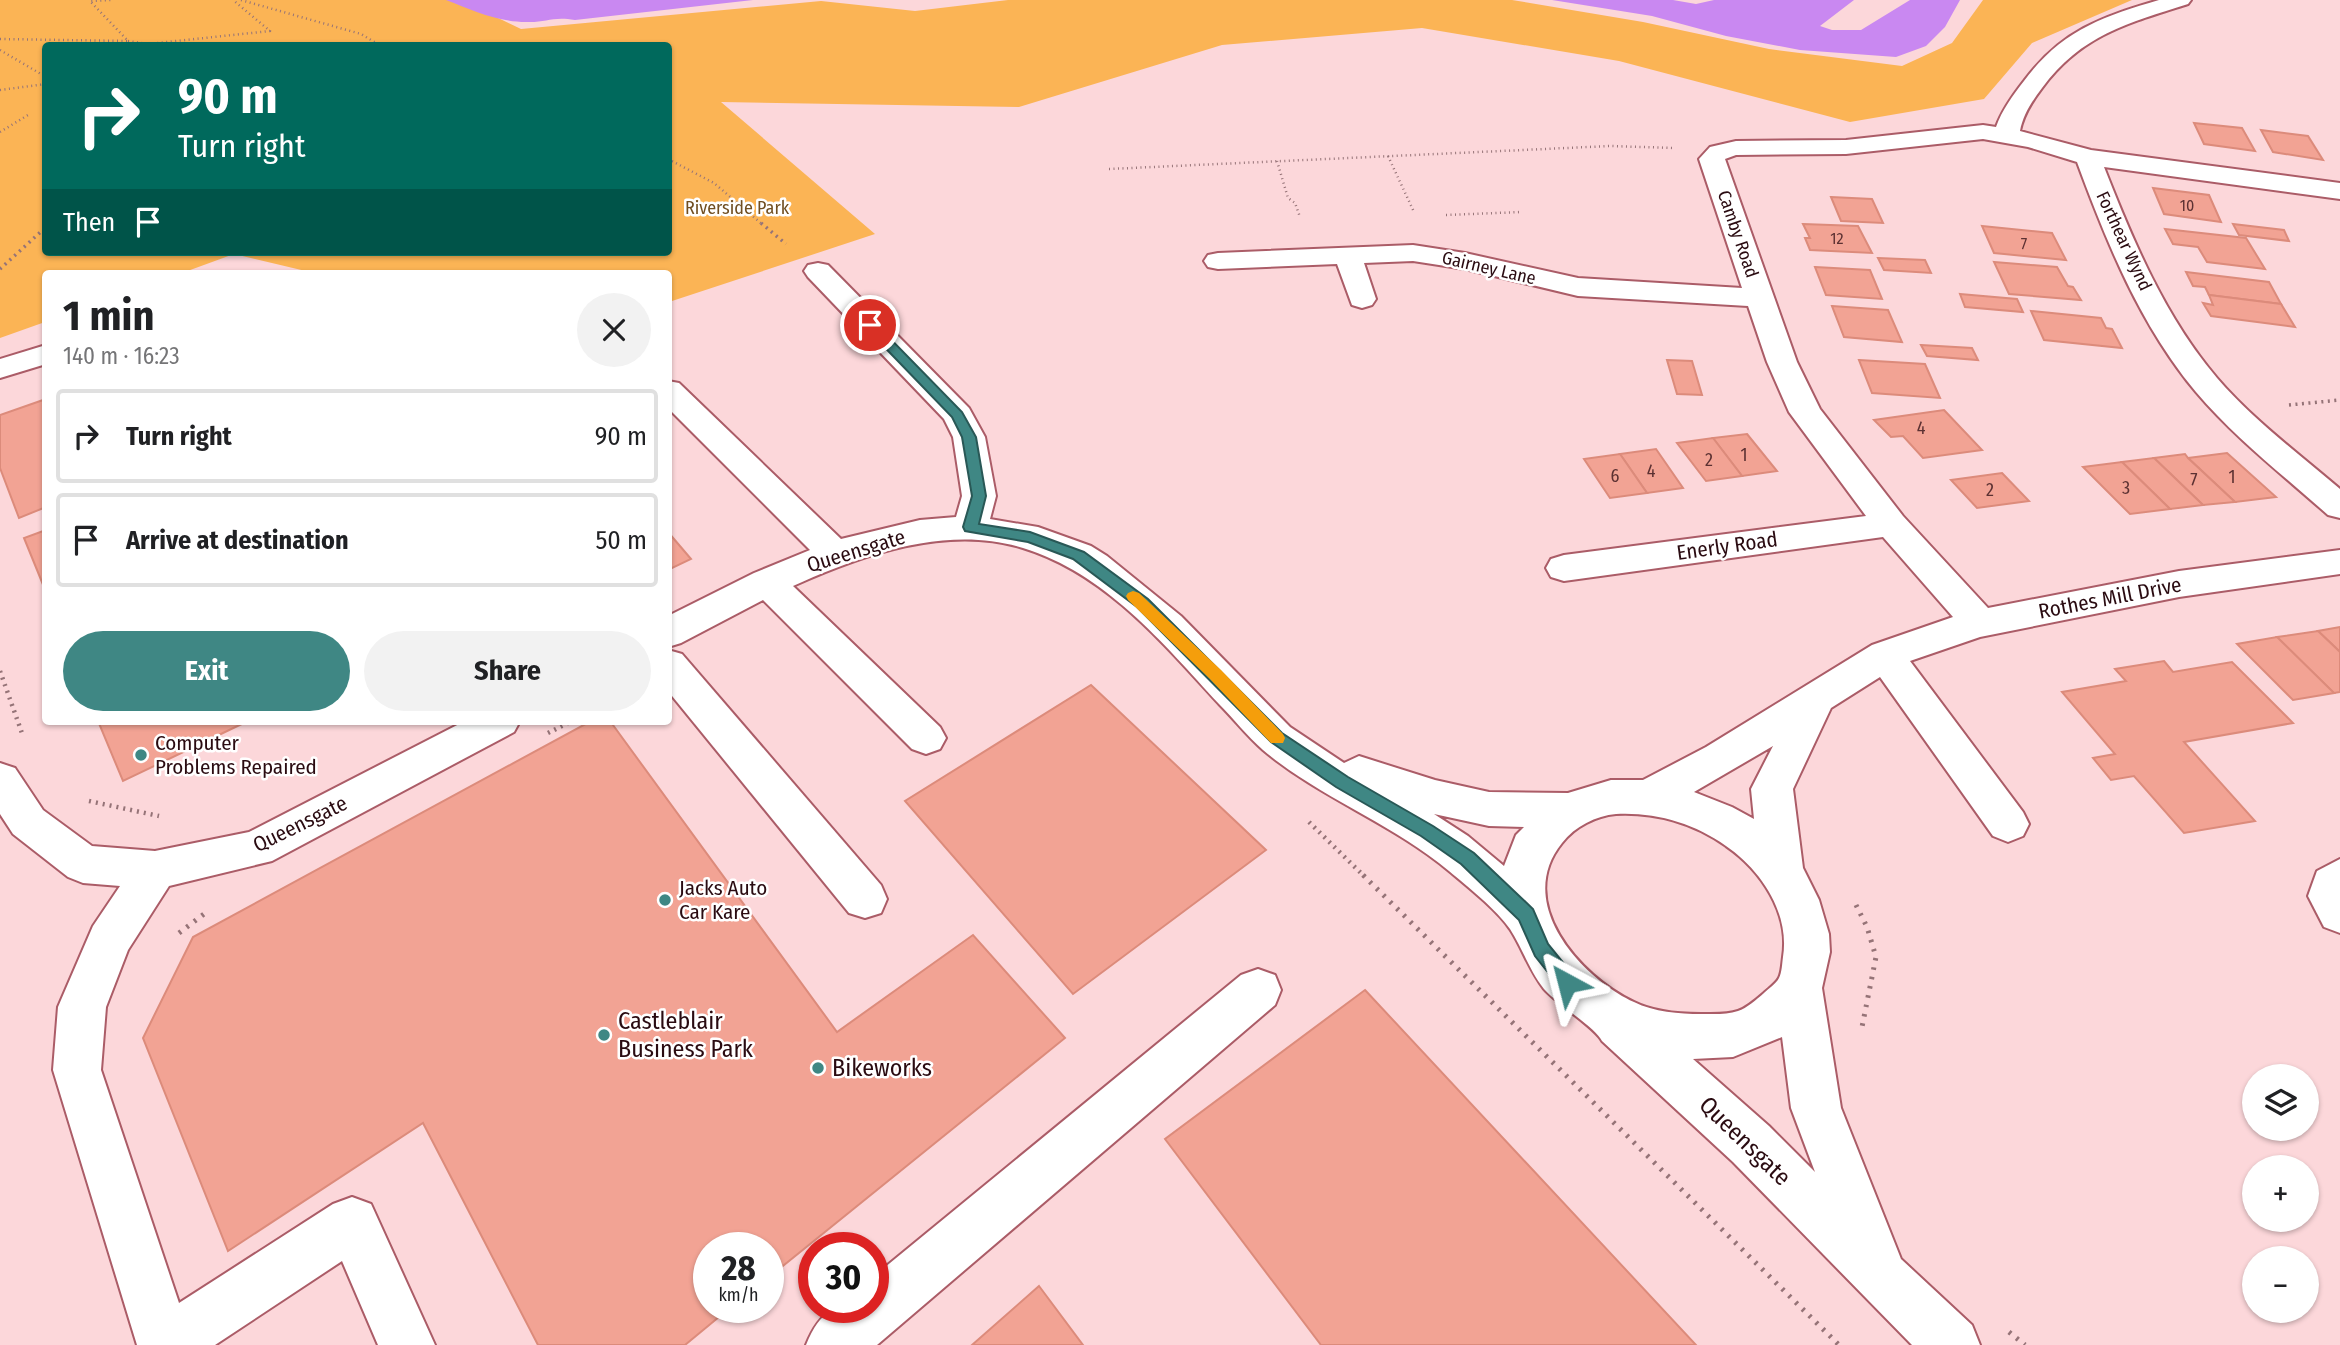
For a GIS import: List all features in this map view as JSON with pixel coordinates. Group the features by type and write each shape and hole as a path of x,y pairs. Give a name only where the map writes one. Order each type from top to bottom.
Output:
{"street":[{"path":"2007,135 2008,122 2013,113 2043,68 2058,52 2091,30 2181,0"},
{"path":"1714,154 1736,148 1881,144 1960,134 2007,135 2088,157"},
{"name":"Camby Road","path":"1714,154 1712,159 1782,362 1805,412 1891,524 1980,623"},
{"name":"Forthear Wynd","path":"2340,191 2088,157 2116,233 2186,359 2229,407 2340,507"},
{"name":"Gairney Lane","path":"1218,261 1392,252 1435,255 1578,287 1760,299"},
{"path":"1347,254 1362,299"},
{"path":"818,271 958,415 969,437 979,496 971,527"},
{"path":"0,369 42,355"},
{"path":"672,394 834,553"},
{"name":"Enerly Road","path":"1564,568 1891,524"},
{"name":"Queensgate","path":"672,631 767,582 834,553 904,533 971,527 1030,537 1078,556 1142,603 1276,738 1342,782 1427,831 1467,858 1526,915"},
{"name":"Rothes Mill Drive","path":"1648,797 1720,759 1816,699 1849,675 1885,655 1980,623 2179,584 2340,562"},
{"path":"767,582 926,738"},
{"path":"1885,655 2008,824"},
{"path":"672,669 865,899"},
{"path":"1781,871 1772,789 1816,699"},
{"name":"Queensgate","path":"0,780 28,822 83,864 155,870 257,848 451,732 482,725"},
{"name":"Queensgate","path":"1276,738 1376,780 1489,809 1569,810 1606,798 1648,797 1685,805 1721,821 1754,843 1781,871 1802,910 1809,951 1799,989 1816,1108 1882,1278"},
{"name":"Queensgate","path":"1569,810 1541,834 1528,857 1522,885 1526,915 1541,950 1567,983 1602,1010 1751,1144 1882,1278 1952,1345"},
{"path":"155,870 109,940 82,1007 77,1070 165,1345 352,1223 407,1345"},
{"path":"2340,878 2333,884 2330,896 2340,913"},
{"name":"Queensgate","path":"1602,1010 1644,1029 1691,1038 1736,1035 1772,1018 1799,989"},
{"path":"834,1345 1258,990"}],"path":[{"path":"111,0 90,1 128,41"},
{"path":"167,42 270,31 233,0"},
{"path":"242,0 361,34 374,42"},
{"path":"0,39 133,42"},
{"path":"0,50 42,76"},
{"path":"0,90 42,85"},
{"path":"0,132 28,115"},
{"path":"1110,169 1610,146 1668,148 1714,154"},
{"path":"1388,156 1435,255"},
{"path":"672,161 714,183 818,271"},
{"path":"1277,161 1288,198 1295,203 1314,256"},
{"path":"1440,215 1522,212"},
{"path":"0,269 42,231"},
{"path":"0,671 27,745"},
{"path":"547,734 564,725"},
{"path":"78,795 90,802 162,817"},
{"path":"1306,819 1839,1345"},
{"path":"176,935 214,906"}],"green space":[{"name":"Riverside Park","path":"0,0 461,0 521,29 821,1 915,11 1008,0 1512,0 1643,22 1769,49 1902,66 1952,43 1983,0 2132,0 2032,43 1984,99 1850,122 1619,61 1422,28 1222,45 1019,107 721,102 875,234 672,301 672,270 301,270 242,256 672,256 672,42 42,42 42,256 229,256 190,270 42,270 42,323 0,338"}],"shaded area":[{"path":"446,0 753,0 575,20 533,22 495,18"},
{"path":"1552,0 1673,0 1696,4 1714,0 1854,0 1820,26 1832,30 1861,30 1910,0 1960,0 1945,27 1926,46 1896,57 1800,50 1726,36 1652,16"}],"building":[{"path":"2194,123 2242,128 2255,151 2204,144"},
{"path":"2261,130 2308,136 2323,160 2273,152"},
{"path":"2153,188 2209,195 2221,222 2164,214"},
{"path":"1831,197 1872,199 1883,223 1841,221"},
{"path":"1803,224 1858,226 1872,253 1810,250 1805,238 1810,238"},
{"path":"2233,224 2284,230 2289,241 2239,235"},
{"path":"1982,226 2052,233 2066,260 1994,253"},
{"path":"2165,229 2246,238 2265,269 2207,262 2198,247 2173,244"},
{"path":"1878,258 1925,260 1931,273 1884,270"},
{"path":"1994,262 2057,267 2068,286 2073,287 2081,300 2009,294"},
{"path":"1815,267 1870,270 1882,299 1826,295"},
{"path":"2186,272 2269,282 2281,304 2209,295 2205,287 2193,286"},
{"path":"1960,294 2017,299 2023,312 1965,307"},
{"path":"2209,295 2281,304 2295,327 2211,316 2203,303 2213,305"},
{"path":"1832,306 1888,310 1902,342 1844,337"},
{"path":"2031,311 2101,318 2106,328 2112,329 2122,348 2044,340"},
{"path":"1921,345 1972,348 1978,360 1927,356"},
{"path":"1667,360 1692,361 1702,395 1677,394"},
{"path":"1859,360 1925,364 1940,398 1872,393"},
{"path":"42,400 42,509 19,518 0,468 0,415"},
{"path":"1944,410 1982,450 1923,458 1903,436 1891,437 1874,420"},
{"path":"1747,434 1777,471 1742,476 1713,438"},
{"path":"1713,438 1742,476 1706,481 1677,443"},
{"path":"1656,449 1683,488 1647,493 1620,454"},
{"path":"2227,453 2276,497 2235,502 2188,458"},
{"path":"1620,454 1647,493 1610,498 1584,459"},
{"path":"2185,454 2235,502 2203,505 2154,458"},
{"path":"2154,458 2203,505 2170,509 2122,462"},
{"path":"2122,462 2170,509 2130,514 2083,467"},
{"path":"2002,473 2029,501 1977,508 1951,480"},
{"path":"42,531 42,582 24,538"},
{"path":"672,537 691,559 672,568"},
{"path":"2340,627 2340,652 2318,631"},
{"path":"2318,631 2340,652 2340,692 2334,693 2277,637"},
{"path":"2277,637 2334,693 2293,700 2237,644"},
{"path":"2164,661 2173,672 2232,662 2293,723 2184,742 2255,821 2184,833 2134,776 2111,780 2093,758 2115,754 2062,692 2126,681 2115,669"},
{"path":"1091,685 1266,850 1073,994 905,801"},
{"path":"100,725 240,725 123,781"},
{"name":"Castleblair Business Park","path":"584,725 613,725 837,1032 973,935 1065,1038 825,1232 798,1232 798,1254 784,1265 784,1232 693,1232 693,1323 712,1323 685,1345 538,1345 423,1123 228,1251 143,1038 193,937"},
{"path":"1365,990 1696,1345 1321,1345 1165,1139"},
{"path":"1039,1286 1083,1345 972,1345"}],"slow traffic":[{"path":"1133,596 1277,738"}],"place":[{"name":"Computer Problems Repaired","path":"141,755"},
{"name":"Jacks Auto Car Kare","path":"665,900"},
{"name":"Castleblair Business Park","path":"604,1035"},
{"name":"Bikeworks","path":"818,1068"}],"route":[{"path":"870,325 958,415 969,437 979,496 971,527 1030,537 1078,556 1142,603 1276,738 1342,782 1427,831 1467,858 1526,915 1541,950 1567,983"}]}
